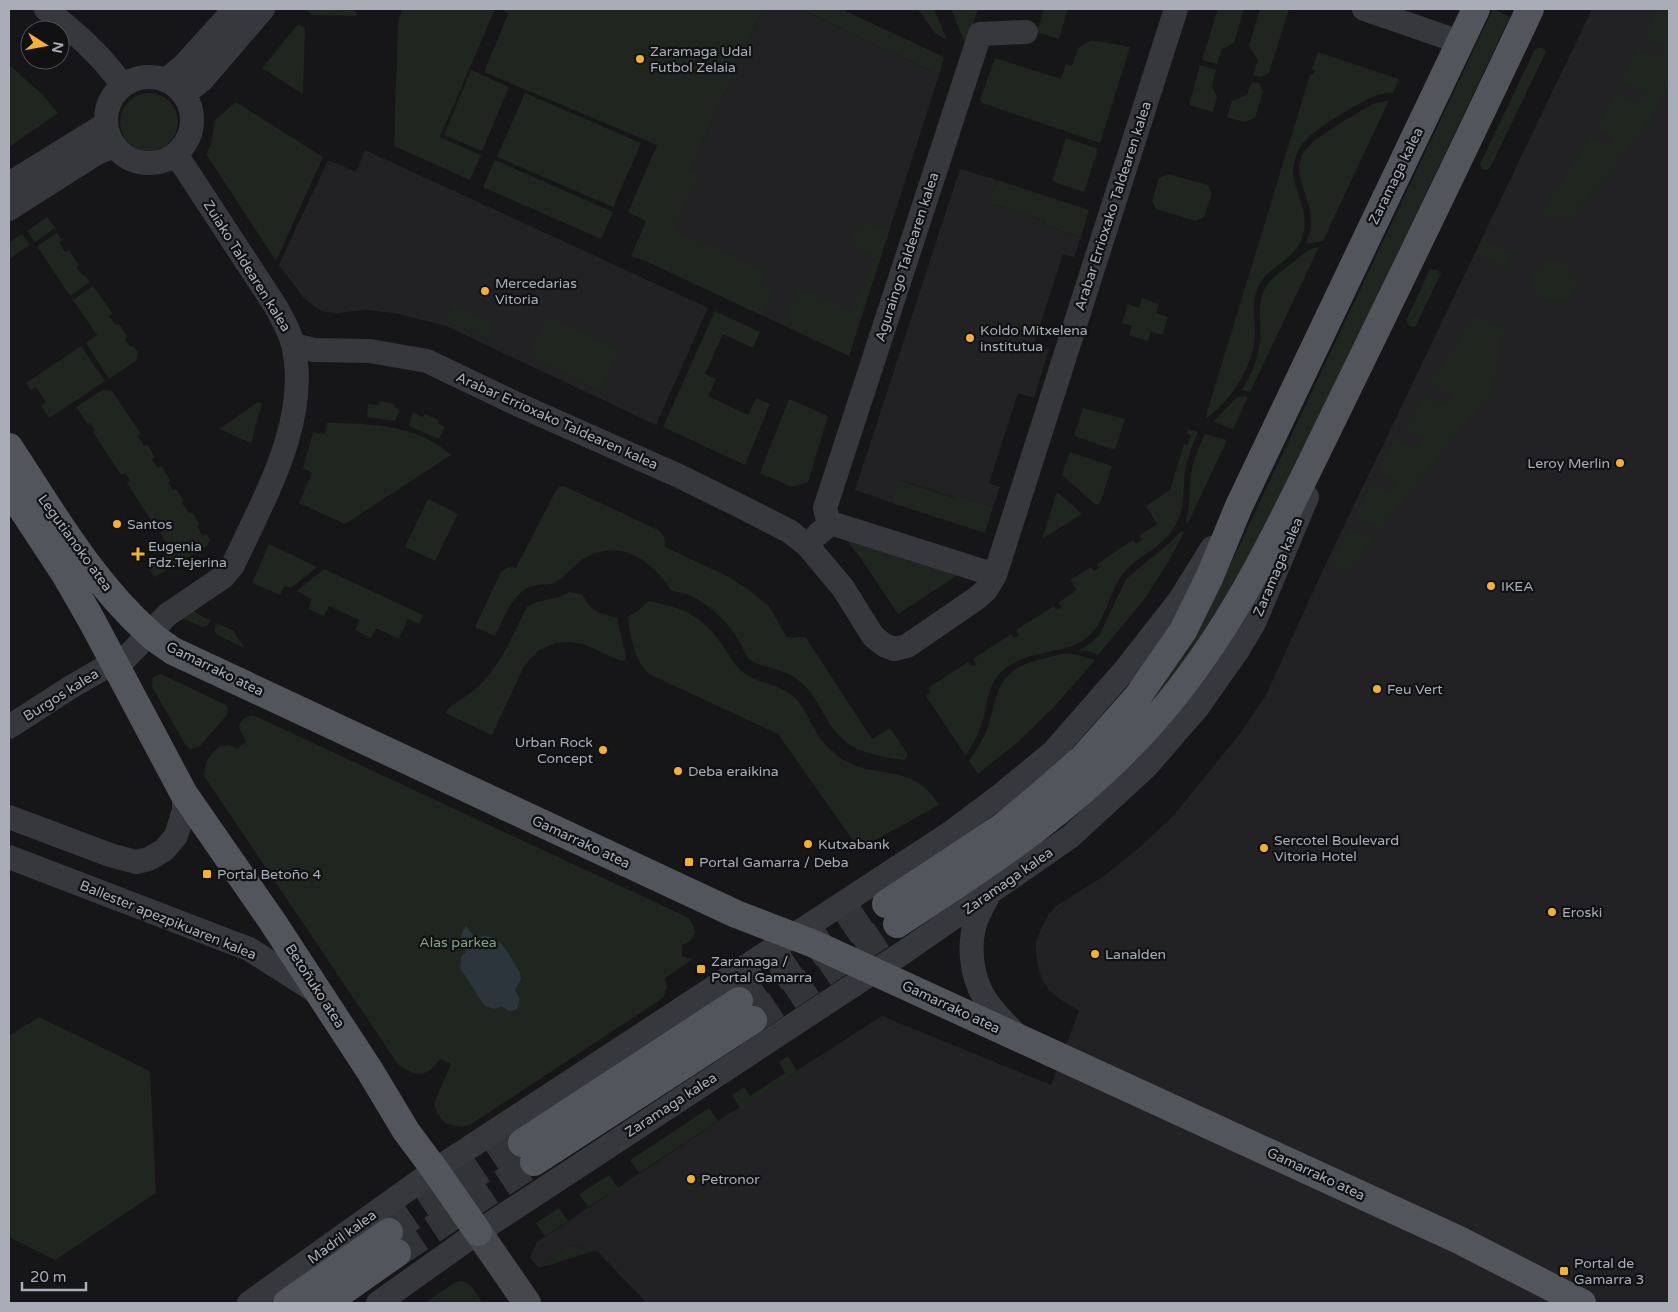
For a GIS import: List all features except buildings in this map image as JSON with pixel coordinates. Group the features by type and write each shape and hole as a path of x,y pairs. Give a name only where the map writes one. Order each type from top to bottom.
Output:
{"main road":[{"name":"Zaramaga kalea","path":"1476,9 1239,506 1210,576 1184,631 1138,696 1083,758 1001,828 891,914 974,874 1039,828 1098,778 1125,752 1190,678 1234,612 1260,566 1530,9"},
{"name":"Legutianoko atea","path":"9,447 102,584 149,633"},
{"name":"Legutianoko atea","path":"9,489 65,574 114,662"},
{"name":"Gamarrako atea","path":"149,633 173,651 736,914 814,944 1456,1239 1582,1303"},
{"name":"Betoñuko atea","path":"114,662 184,794 321,994 406,1131 527,1303"},
{"name":"Zaramaga kalea","path":"528,1152 746,1010"},
{"name":"Madril kalea","path":"287,1303 393,1243 326,1303"}],"street":[{"path":"46,9 87,43 114,73 122,85"},
{"path":"175,87 183,66 235,9"},
{"path":"175,87 202,80 263,9"},
{"name":"Arabar Errioxako Taldearen kalea","path":"293,345 314,350 370,351 427,361 519,405 679,476 789,531 807,545 843,588 873,636 884,645 894,649 907,646 977,598 986,590 995,575 1176,9"},
{"path":"1364,9 1460,42"},
{"name":"Aguraingo Taldearen kalea","path":"829,525 826,508 980,34 1026,32"},
{"path":"151,76 175,87 191,109 192,126 187,142 176,154 164,161 150,164 136,162 124,156 114,146 106,124 107,109 112,96 122,85 136,78 151,76"},
{"path":"9,184 106,124"},
{"path":"9,209 97,154 114,146"},
{"name":"Zuiako Taldearen kalea","path":"114,662 124,660 166,615 223,577 233,565 280,461 288,440 293,417 296,366 293,345 288,329 276,307 176,154"},
{"name":"Zaramaga kalea","path":"478,1232 988,896 1070,837 1147,766 1202,700 1254,623 1287,547 1358,366"},
{"name":"Zaramaga kalea","path":"435,1170 950,833 1053,752 1125,670 1179,601 1239,506"},
{"path":"807,545 829,525 834,524 995,575"},
{"name":"Burgos kalea","path":"9,727 114,662"},
{"path":"9,817 110,855 136,862 149,859 164,850 176,836 184,810 184,794"},
{"name":"Ballester apezpikuaren kalea","path":"9,857 249,949 321,994"},
{"name":"Gamarrako atea","path":"988,896 976,920 972,937 972,963 984,997 1020,1039"},
{"name":"Madril kalea","path":"250,1303 435,1170"},
{"path":"378,1303 478,1232"}],"shaded area":[{"path":"763,9 801,9 939,75 849,356 648,262"},
{"path":"1592,9 1669,9 1669,1303 647,1303 596,1250 568,1245 539,1268 530,1258 537,1242 718,1121 882,1016 1051,1085 1079,1011 1049,990 1038,968 1036,941 1048,915 1056,906 1104,876 1140,847 1173,816 1239,735 1266,695 1322,572"},
{"name":"Mercedarias Vitoria","path":"365,150 708,308 656,425 446,326 394,313 366,310 337,313 325,312 315,307 303,297 279,265 328,160 356,172"},
{"name":"Koldo Mitxelena institutua","path":"960,169 997,180 989,203 1045,221 1044,225 1081,237 1074,257 1063,254 1034,344 1049,349 1034,398 1018,393 989,483 1000,487 993,507 957,495 956,498 900,480 892,503 855,490"},
{"path":"466,926 475,938 491,937 503,945 508,952 520,973 521,979 515,990 520,999 517,1009 513,1011 502,1006 493,1009 484,1005 460,968 461,957 466,952 461,939"}],"green space":[{"path":"309,9 351,9 357,13 356,16 312,15 307,11"},
{"path":"402,9 495,9 440,137 481,155 470,180 394,146 398,23"},
{"path":"502,9 763,9 690,170 701,174 684,204 686,205 675,229 765,271 762,278 773,290 761,315 648,262 631,256 646,221 628,212 657,145 484,72 508,14"},
{"path":"801,9 841,9 944,57 939,75"},
{"path":"918,9 934,9 947,40 935,33"},
{"path":"951,9 978,9 969,42 964,41"},
{"path":"1044,9 1068,9 1059,39 1037,32"},
{"path":"1218,9 1244,9 1234,43 1222,49 1217,64 1202,60"},
{"path":"1260,9 1289,9 1269,73 1261,77 1253,75 1258,60 1249,46"},
{"path":"1493,9 1510,17 1245,574 1156,704 1107,746 1200,623 1229,567"},
{"path":"1656,9 1669,9 1669,83 1656,110 1611,172 1571,219 1551,217 1537,219 1591,135 1606,146 1612,137 1596,127 1615,93 1639,103 1644,93 1621,82 1638,48 1659,57 1663,47 1643,37"},
{"path":"298,24 305,28 303,94 262,68"},
{"path":"1091,40 1130,47 1100,143 982,103 980,99 995,58 1061,79 1066,64 1072,66 1078,48"},
{"path":"1543,48 1546,52 1490,168 1482,169 1480,164 1535,49"},
{"path":"1318,52 1399,79 1393,93 1378,95 1348,110 1314,133 1300,147 1295,159 1293,172 1305,223 1301,241 1290,256 1264,277 1259,285 1254,303 1255,334 1251,358 1232,393 1205,419 1310,75 1313,75 1315,71 1312,69"},
{"path":"9,65 43,95 58,113 9,147"},
{"path":"1200,65 1216,70 1212,86 1217,97 1213,112 1189,105"},
{"path":"471,70 509,87 482,151 444,135"},
{"path":"1252,82 1259,83 1263,91 1255,118 1244,122 1227,117 1232,101 1247,95"},
{"path":"143,93 155,93 170,101 178,116 178,128 170,143 155,151 143,151 128,143 120,128 120,116 128,101"},
{"path":"525,93 641,143 613,207 497,157"},
{"path":"1389,100 1323,241 1306,244 1311,228 1310,210 1300,178 1299,165 1303,152 1315,140 1342,122 1373,104"},
{"path":"236,102 323,157 276,261 206,154 211,144 215,120"},
{"path":"1066,138 1098,149 1084,192 1052,181"},
{"path":"495,160 613,212 601,239 483,187"},
{"path":"1168,174 1208,185 1212,194 1204,217 1196,221 1156,209 1152,201 1159,178"},
{"path":"997,180 1089,210 1081,237 1044,225 1045,221 989,203"},
{"path":"47,217 55,228 35,242 27,231"},
{"path":"861,219 883,229 886,224 891,225 849,356 781,324 799,287 850,311 861,287 863,287 866,281 864,280 875,256 849,244"},
{"path":"57,233 62,240 59,242 65,252 69,250 79,265 76,267 90,282 70,296 37,246"},
{"path":"22,234 30,245 9,259 9,243"},
{"path":"1483,239 1513,253 1506,269 1475,254"},
{"path":"1319,247 1250,392 1242,390 1258,355 1260,306 1263,292 1275,276 1305,252"},
{"path":"1558,259 1570,265 1575,272 1575,290 1570,297 1563,302 1550,303 1542,300 1535,293 1532,277 1535,269 1542,262"},
{"path":"1431,269 1441,273 1416,326 1412,327 1406,321"},
{"path":"93,286 113,314 109,316 116,325 119,324 127,336 125,339 138,352 136,361 109,379 86,343 97,335 73,300"},
{"path":"1142,298 1159,304 1156,313 1168,317 1162,335 1151,331 1148,341 1129,335 1132,326 1122,323 1128,304 1139,308"},
{"path":"453,303 495,324 487,341 444,320"},
{"path":"715,311 760,332 753,348 723,334 705,374 716,379 708,396 748,415 756,398 770,404 745,465 663,427"},
{"path":"549,315 619,349 599,391 528,356"},
{"path":"1476,315 1505,328 1492,393 1446,447 1348,571 1331,564 1350,528 1368,536 1376,528 1354,517 1372,483 1390,491 1398,483 1377,472 1396,438 1417,448 1424,439 1404,428 1423,395 1444,405 1452,396 1429,383"},
{"path":"81,346 105,381 49,418 41,406 46,402 36,387 31,390 26,383"},
{"path":"103,390 112,391 141,434 138,436 144,446 147,444 155,457 152,460 158,468 161,466 170,480 168,482 173,490 176,489 189,513 192,512 203,536 206,534 210,540 207,546 155,577 147,567 171,550 160,533 162,531 157,524 154,525 127,483 130,480 125,473 121,475 93,432 95,430 90,423 88,424 76,407"},
{"path":"1241,396 1248,397 1233,429 1213,422 1236,398"},
{"path":"789,399 828,416 808,482 792,487 760,473"},
{"path":"380,401 395,404 394,407 400,409 395,421 367,417 368,404 378,405"},
{"path":"258,402 262,403 251,443 219,429"},
{"path":"1083,408 1125,419 1115,450 1074,436"},
{"path":"413,412 423,417 425,414 439,420 438,423 445,427 439,439 409,426"},
{"path":"327,423 376,425 409,432 424,437 451,455 345,524 299,503 312,473 303,468 313,432 325,434"},
{"path":"1188,429 1198,432 1187,461 1182,508 1173,529 1167,537 1136,561 1122,575 1104,614 1090,635 1069,647 1017,661 996,678 989,694 979,731 966,756 926,696 931,692 928,688 968,662 972,666 976,664 973,659 1011,634 1014,638 1019,635 1016,630 1054,606 1057,610 1062,607 1059,602 1077,590 1070,580 1091,567 1094,571 1099,568 1097,564 1133,540 1136,544 1142,540 1139,536 1157,524 1146,506 1170,490 1184,444 1188,445 1191,436 1187,434"},
{"path":"1205,434 1227,440 1188,523 1186,522 1192,469"},
{"path":"1070,452 1112,466 1100,503 1096,505 1062,475"},
{"path":"899,480 955,498 957,495 993,507 985,533 892,503"},
{"path":"564,486 656,529 664,536 665,547 727,576 769,606 786,636 806,638 872,739 890,728 907,753 907,757 904,760 879,756 849,744 832,728 813,696 803,684 786,673 749,659 732,631 710,608 691,596 672,591 655,570 645,562 623,552 611,550 598,552 585,558 556,582 536,585 526,589 519,594 510,606 495,636 475,627 500,574 507,568 516,568 554,494 559,487"},
{"path":"1057,492 1082,514 1042,539"},
{"path":"428,499 458,514 435,561 405,547"},
{"path":"1181,531 1184,532 1170,559 1144,600 1098,655 1080,650 1100,634 1126,579"},
{"path":"846,540 958,575 898,614 860,557"},
{"path":"269,544 317,567 291,588 284,586 280,595 252,583"},
{"path":"324,569 423,615 419,624 408,619 399,639 376,628 371,638 355,630 359,620 329,606 324,616 308,609 312,599 297,591"},
{"path":"569,592 582,594 589,605 596,611 617,618 626,656 625,660 621,661 583,644 555,643 538,651 525,664 492,735 445,713 484,681 492,671 505,651 527,607"},
{"path":"648,601 682,610 700,620 715,635 741,670 757,680 785,691 797,700 819,737 837,755 863,768 904,776 928,791 939,805 859,849 778,734 649,674 644,669 636,655 628,616 638,611"},
{"path":"187,608 211,621 208,625 202,627 180,617"},
{"path":"217,623 234,631 246,649 218,635 214,631"},
{"path":"1061,654 1073,654 1095,660 1053,708 1018,742 978,774 969,761 985,733 998,693 1005,680 1021,666"},
{"path":"161,674 226,705 227,715 199,747 190,749 185,744 152,687 153,677"},
{"name":"Alas parkea","path":"255,716 689,918 695,931 691,940 682,945 682,956 693,959 665,978 667,987 663,998 473,1123 463,1127 446,1124 437,1113 434,1103 451,1064 440,1059 430,1070 420,1074 409,1071 397,1063 204,776 206,763 214,751 225,745 237,749 246,742 239,725 243,719"},
{"path":"39,1017 150,1071 156,1193 55,1260 9,1237 9,1036"},
{"path":"788,1056 797,1071 740,1108 732,1095 744,1087 750,1096 785,1073 779,1062"},
{"path":"709,1108 718,1121 639,1173 630,1160"},
{"path":"609,1175 618,1188 588,1207 579,1194"},
{"path":"559,1208 568,1221 545,1236 536,1223"},
{"path":"568,1245 597,1250 539,1268"},
{"path":"460,1281 471,1286 482,1303 425,1303 454,1283"}],"tunnel":[{"path":"739,1001 886,904"},
{"path":"753,1020 897,924"},
{"path":"389,1232 522,1143"},
{"path":"397,1253 534,1162"}],"place":[{"name":"Zaramaga Udal Futbol Zelaia","path":"640,59"},
{"name":"Mercedarias Vitoria","path":"485,291"},
{"name":"Koldo Mitxelena institutua","path":"970,338"},
{"name":"Leroy Merlin","path":"1620,463"},
{"name":"Santos","path":"117,524"},
{"name":"Eugenia Fdz.Tejerina","path":"138,554"},
{"name":"IKEA","path":"1491,586"},
{"name":"Feu Vert","path":"1377,689"},
{"name":"Urban Rock Concept","path":"603,750"},
{"name":"Deba eraikina","path":"678,771"},
{"name":"Kutxabank","path":"808,844"},
{"name":"Sercotel Boulevard Vitoria Hotel","path":"1264,848"},
{"name":"Portal Gamarra / Deba","path":"689,862"},
{"name":"Portal Betoño 4","path":"207,874"},
{"name":"Eroski","path":"1552,912"},
{"name":"Lanalden","path":"1095,954"},
{"name":"Zaramaga / Portal Gamarra","path":"701,969"},
{"name":"Petronor","path":"691,1179"},
{"name":"Portal de Gamarra 3","path":"1564,1271"}]}
